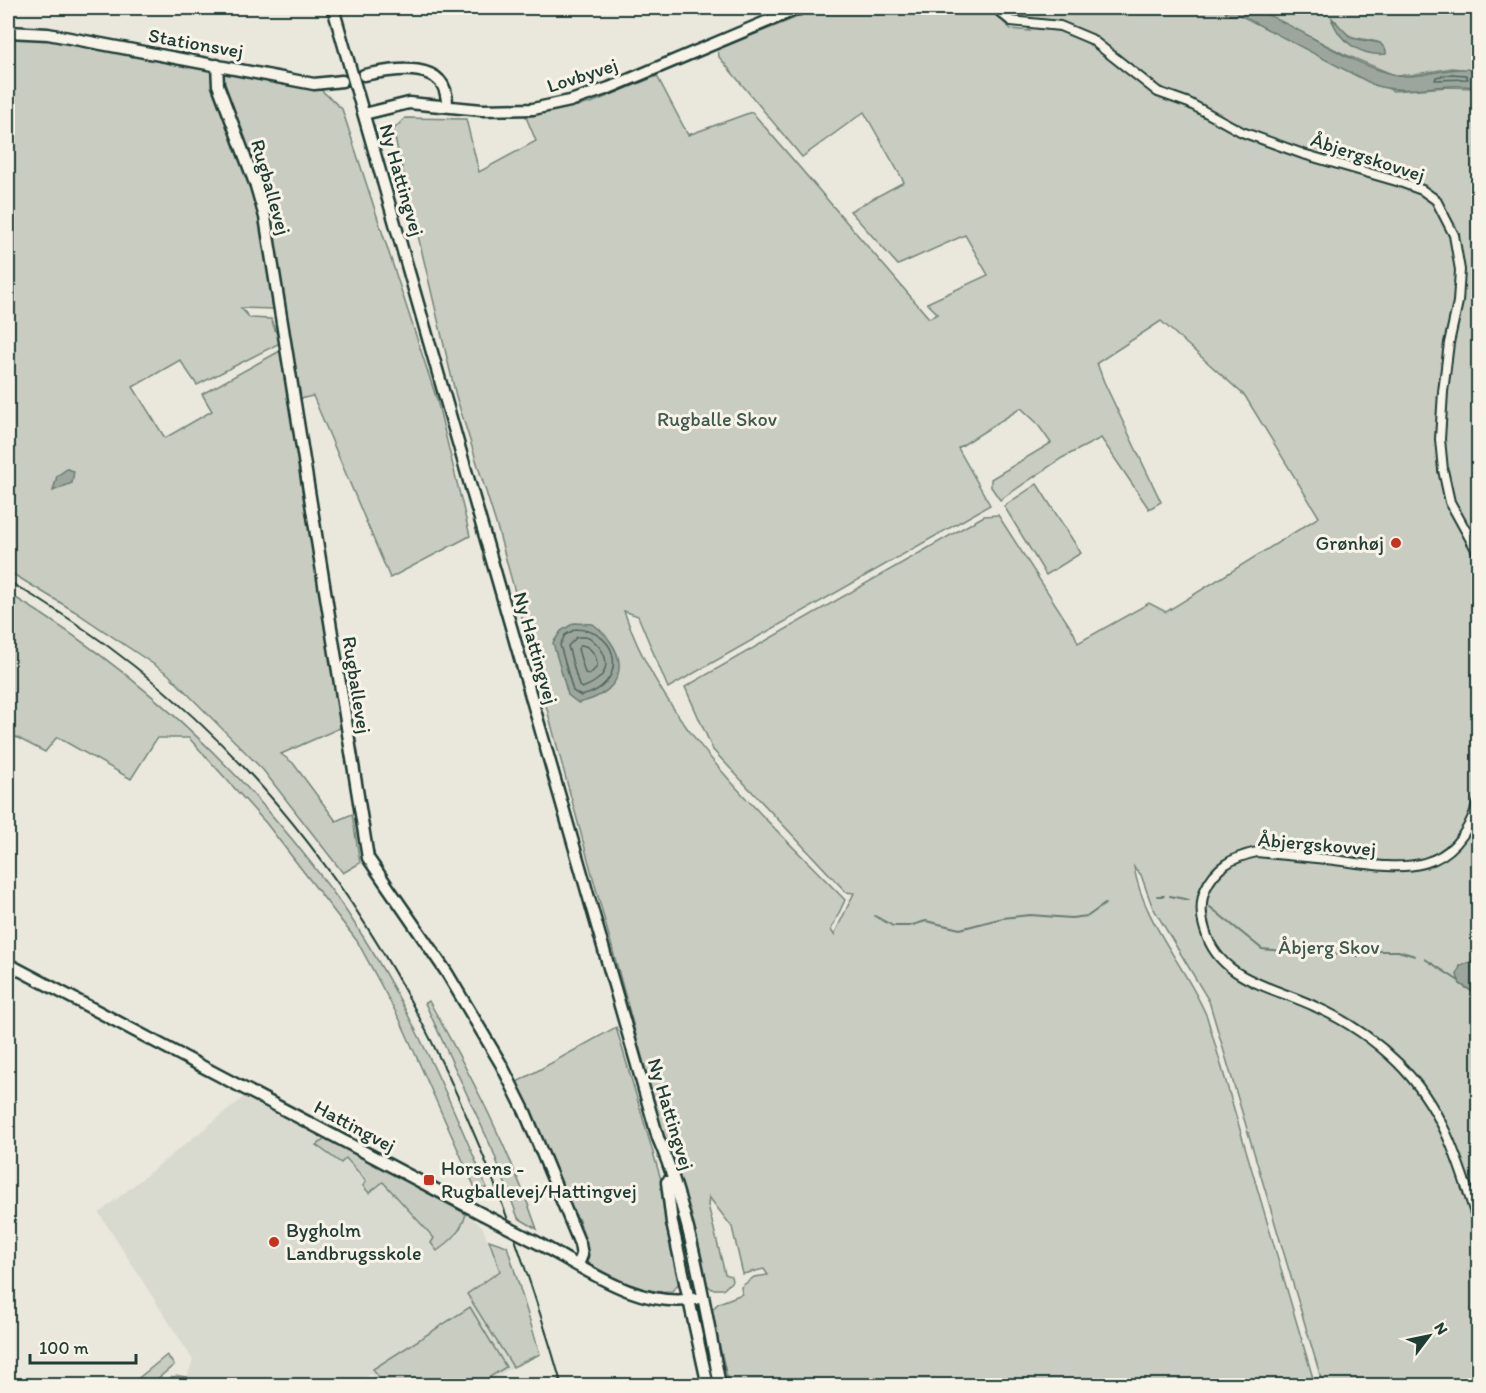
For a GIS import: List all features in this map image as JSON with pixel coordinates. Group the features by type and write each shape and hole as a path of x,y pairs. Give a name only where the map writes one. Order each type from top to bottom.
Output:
{"street":[{"name":"Ny Hattingvej","path":"333,8 658,1138 669,1167 703,1298"},
{"name":"Lovbyvej","path":"364,114 409,103 482,110 533,109 570,101 609,88 799,8"},
{"name":"Åbjergskovvej","path":"995,8 1005,18 1019,24 1072,29 1091,39 1158,92 1188,103 1242,132 1303,154 1400,182 1422,190 1436,200 1454,235 1460,270 1458,302 1449,343 1443,392 1440,439 1443,470 1450,502 1479,553"},
{"name":"Stationsvej","path":"8,32 48,34 314,84 342,81"},
{"name":"Rugballevej","path":"217,65 219,85 265,217 368,858 453,982 501,1064 525,1112 580,1244 582,1255 578,1265"},
{"path":"364,75 389,70 434,75 443,82 447,91 447,105"},
{"name":"Åbjergskovvej","path":"1479,803 1462,838 1434,859 1414,867 1391,868 1257,852 1236,856 1210,879 1203,897 1202,919 1216,953 1230,968 1262,987 1314,1006 1358,1028 1397,1062 1436,1109 1448,1133 1479,1223"},
{"name":"Hattingvej","path":"8,964 635,1294 663,1301 703,1298"},
{"path":"658,1138 672,1223 708,1386"},
{"path":"703,1298 719,1386"},
{"path":"690,1300 699,1308 719,1386"}],"shaded area":[{"name":"Bygholm Landbrugsskole","path":"244,1097 327,1138 316,1144 346,1158 367,1181 383,1182 435,1239 451,1241 462,1228 466,1214 482,1226 500,1271 467,1294 513,1367 483,1385 379,1385 371,1374 353,1385 178,1385 187,1377 193,1360 99,1213"}],"green space":[{"path":"820,8 988,8 1011,29 1030,31 1013,8 1228,8 1225,11 1227,15 1240,15 1393,91 1448,87 1478,88 1478,960 1460,966 1460,984 1478,995 1478,1385 1323,1385 1209,1001 1152,906 1141,875 1134,867 1146,906 1207,1017 1315,1385 729,1385 711,1310 719,1303 742,1294 741,1287 754,1277 768,1275 764,1269 743,1274 732,1227 709,1197 708,1205 725,1274 731,1276 732,1281 724,1289 712,1289 705,1283 705,1276 701,1273 498,530 456,396 393,130 405,118 466,119 479,172 536,141 526,117 591,103 657,76 688,135 752,112 929,318 938,314 927,303 988,275 965,235 898,265 850,211 904,182 864,112 802,157 719,57 718,49","holes":["1161,321 1245,396 1319,517 1166,612 1149,603 1078,643 1074,633 998,515 984,516 685,687 713,750 846,892 854,893 834,935 831,930 845,900 749,801 689,731 663,693 641,653 624,611 638,616 668,688 990,505 958,448 1021,408 1036,422 1051,443 991,479 991,487 1000,500 1062,458 1101,438 1149,509 1161,502 1097,363"]},
{"path":"1252,8 1478,8 1478,71 1452,68 1411,75 1394,75 1344,54","holes":["1332,21 1336,21 1349,35 1380,43 1384,49 1346,42"]},
{"path":"8,39 52,39 208,68 213,76 260,211 274,309 241,308 250,318 271,319 280,343 197,385 180,360 133,387 165,438 212,411 202,394 280,351 342,727 281,754 293,763 336,821 352,814 360,863 343,873 263,770 168,674 74,611 8,571"},
{"path":"227,69 320,89 342,109 437,400 470,536 390,578 313,396 299,399 267,212 221,78"},
{"path":"1037,484 1081,553 1046,575 1004,506"},
{"path":"8,593 55,623 145,690 227,766 301,850 358,929 400,1000 455,1112 487,1188 476,1190 400,1020 357,941 266,823 189,738 157,738 131,779 57,737 45,752 8,733"},
{"path":"429,1001 488,1113 537,1229 518,1218 493,1151 425,1003"},
{"path":"616,1027 662,1183 665,1210 680,1282 672,1291 639,1288 615,1280 587,1261 579,1221 571,1209 517,1082"},
{"path":"327,1138 466,1214 459,1231 437,1251 431,1243 434,1238 383,1182 369,1193 363,1186 366,1181 346,1158 341,1163 316,1145"},
{"path":"489,1240 507,1246 540,1354 513,1367 467,1294 500,1271"},
{"path":"470,1307 506,1367 477,1385 383,1385 373,1369"},
{"path":"167,1355 174,1365 150,1385 130,1385"},
{"path":"172,1377 187,1377 178,1385 160,1385"}],"water":[{"path":"1249,7 1269,15 1356,61 1392,74 1413,76 1456,69 1478,71 1478,88 1452,86 1401,89 1374,85 1240,15 1225,15 1228,8"},
{"path":"1332,18 1351,38 1380,43 1386,50 1386,54 1359,50 1339,33"},
{"path":"67,469 74,471 72,483 53,491 57,476"},
{"path":"574,623 593,624 605,635 614,647 619,670 615,681 607,690 595,698 578,703 568,695 553,643 561,631"},
{"path":"1478,960 1478,995 1460,984 1457,975 1460,966"}],"waterway":[{"path":"1157,896 1164,896"},
{"path":"1170,896 1189,900"},
{"path":"875,916 893,926 909,926 926,921 960,929 1003,918 1030,915 1071,918 1088,916 1105,904"},
{"path":"1210,907 1262,949 1329,956 1343,953 1359,956 1370,951 1398,951 1415,956"},
{"path":"1425,959 1459,981"}],"railway":[{"path":"8,581 117,653 213,735 295,826 366,925 427,1032 479,1145 523,1263 562,1386"}],"place":[{"name":"Grønhøj","path":"1396,543"},
{"name":"Horsens - Rugballevej/Hattingvej","path":"429,1180"},
{"name":"Bygholm Landbrugsskole","path":"274,1242"}],"park label":[{"name":"Rugballe Skov","path":"717,419"},
{"name":"Åbjerg Skov","path":"1329,947"}]}
